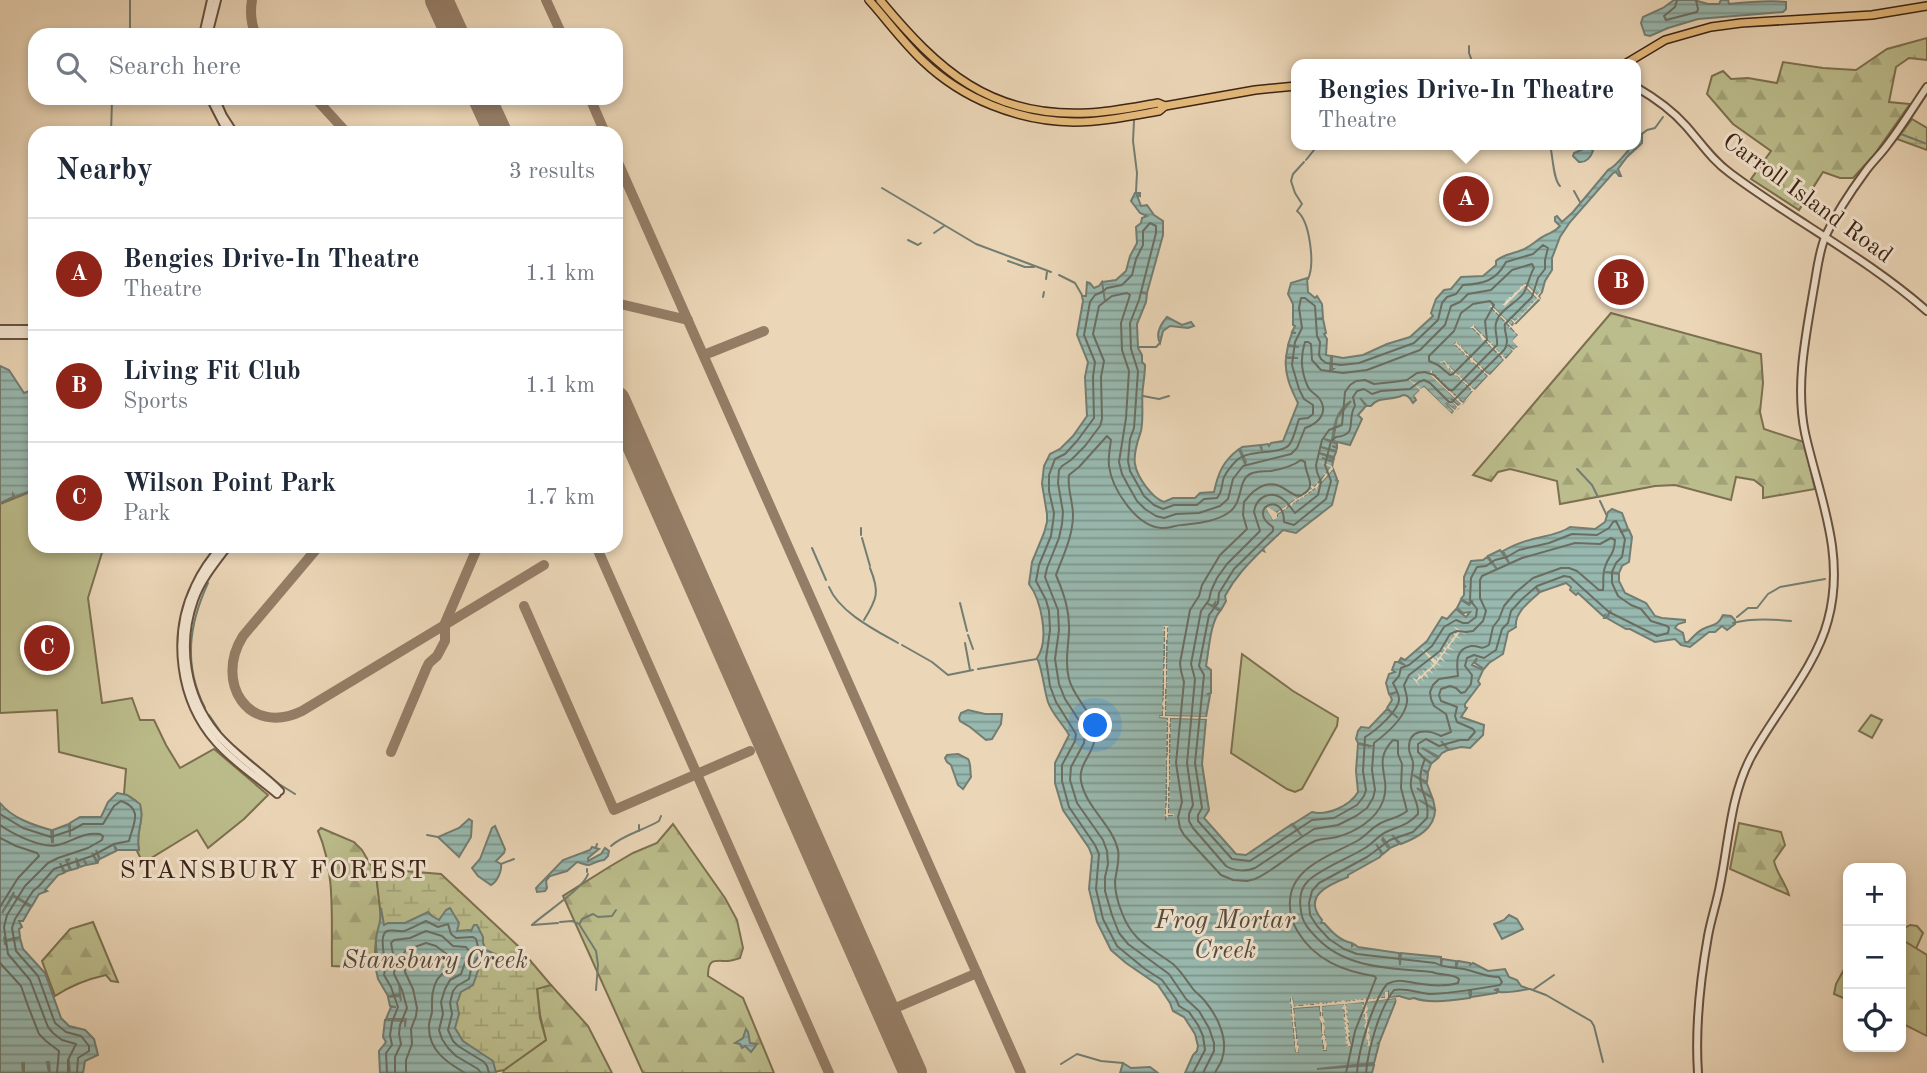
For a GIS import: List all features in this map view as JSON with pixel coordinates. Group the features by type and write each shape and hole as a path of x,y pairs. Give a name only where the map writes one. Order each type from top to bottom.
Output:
{"main road":[{"path":"869,0 932,69 966,93 1002,109 1030,117 1073,122 1102,120 1159,111 1165,106 1255,90 1291,86"},
{"path":"880,0 915,41 944,68 965,83 999,100 1062,113 1098,112 1158,103 1165,106"},
{"path":"1633,59 1665,40 1711,27 1872,15 1927,6"}],"street":[{"path":"206,28 211,0"},
{"path":"207,28 217,0"},
{"path":"1698,1073 1698,1023 1708,937 1720,887 1734,801 1751,758 1817,648 1828,622 1831,606 1833,571 1830,533 1805,432 1801,404 1804,349 1825,237 1864,172 1892,139 1927,87"},
{"name":"Carroll Island Road","path":"1641,91 1669,110 1729,173 1866,265 1927,311"},
{"path":"215,105 224,126"},
{"path":"217,105 229,126"},
{"path":"0,330 28,330"},
{"path":"0,335 28,335"},
{"path":"217,553 202,572 186,611 181,650 187,689 215,741 278,792 215,733 198,705 189,680 186,638 194,601 208,573 224,553"}],"green space":[{"path":"1927,38 1927,60 1909,58 1896,67 1889,102 1910,104 1874,155 1853,178 1840,178 1823,172 1799,210 1751,179 1771,151 1733,124 1707,94 1712,76 1723,71 1731,79 1748,78 1777,83 1783,62 1856,70 1887,49"},
{"path":"1912,119 1927,128 1927,150 1897,139"},
{"path":"1611,313 1761,354 1763,383 1760,412 1764,429 1804,442 1815,489 1763,498 1763,487 1754,480 1736,477 1731,500 1675,485 1655,486 1560,504 1557,481 1510,469 1498,472 1491,481 1473,475"},
{"path":"28,493 28,553 102,553 88,598 102,703 132,698 140,720 154,720 180,768 214,749 268,795 208,848 197,830 143,863 137,851 141,811 134,799 124,794 126,769 59,752 57,710 0,713 0,504"},
{"path":"1242,654 1293,691 1338,718 1337,726 1302,789 1295,792 1231,753"},
{"path":"1871,715 1882,720 1872,738 1859,731"},
{"path":"1739,823 1781,832 1785,845 1774,861 1789,895 1730,869"},
{"path":"673,824 725,898 737,920 743,948 740,958 711,963 708,976 743,998 774,1073 643,1073 563,896 633,853 657,843"},
{"path":"321,828 354,842 376,874 382,919 376,939 378,966 332,966 330,880 328,863 318,831"},
{"path":"379,869 441,874 517,945 551,985 537,989 546,1040 504,1070 494,1072 462,1043 454,1031 407,924 382,927 376,874"},
{"path":"93,922 118,982 111,981 106,975 79,983 55,996 42,961 70,929"},
{"path":"1917,926 1923,933 1915,951 1906,946 1906,927"},
{"path":"1906,942 1927,955 1927,1036 1906,1026"},
{"path":"1843,971 1843,998 1834,994"},
{"path":"551,985 588,1026 612,1073 503,1073 546,1040 537,988"}],"water":[{"path":"1674,0 1694,0 1708,4 1719,4 1721,0 1728,0 1729,4 1779,1 1786,2 1786,9 1783,12 1698,19 1650,36 1645,35 1641,23 1643,17"},
{"path":"1581,150 1593,151 1586,161 1582,162 1573,156"},
{"name":"Frog Mortar Creek","path":"1629,150 1634,150 1618,169 1621,176 1613,173 1560,237 1552,258 1552,270 1545,281 1540,299 1526,284 1539,300 1516,323 1510,317 1514,323 1511,326 1491,307 1518,335 1513,341 1518,346 1514,350 1508,345 1513,351 1505,359 1472,327 1504,360 1489,375 1455,344 1488,376 1474,390 1443,361 1473,391 1463,403 1431,372 1461,404 1459,406 1451,399 1458,408 1455,410 1446,403 1454,411 1451,414 1424,387 1414,396 1416,400 1413,403 1404,395 1367,406 1360,398 1366,406 1358,415 1362,419 1350,445 1333,441 1337,418 1332,441 1324,439 1337,444 1337,447 1332,446 1337,448 1336,451 1321,447 1336,452 1334,457 1319,453 1334,459 1322,458 1333,462 1332,467 1315,487 1276,513 1267,508 1273,519 1318,486 1333,469 1338,481 1332,505 1296,533 1283,530 1237,577 1225,596 1226,601 1221,610 1214,607 1216,601 1213,606 1206,603 1220,611 1212,629 1206,666 1211,670 1211,693 1208,694 1206,717 1165,716 1165,627 1163,716 1160,717 1168,718 1166,818 1173,815 1168,814 1170,718 1206,719 1202,764 1209,810 1204,818 1236,854 1246,855 1292,824 1302,836 1293,824 1312,812 1324,813 1338,809 1350,802 1358,792 1358,744 1371,746 1358,743 1358,731 1361,727 1369,728 1387,709 1398,718 1387,708 1392,700 1390,695 1397,692 1389,694 1386,683 1389,674 1395,672 1392,670 1395,662 1405,665 1399,661 1401,658 1405,660 1427,641 1442,617 1447,619 1456,609 1466,617 1470,612 1463,613 1457,608 1461,600 1469,605 1473,601 1468,603 1461,599 1464,586 1466,587 1464,577 1471,561 1487,557 1497,569 1488,556 1500,550 1509,563 1503,551 1510,547 1556,534 1570,527 1595,529 1605,522 1612,509 1622,513 1628,529 1620,532 1629,530 1632,537 1629,562 1622,566 1619,573 1605,572 1619,574 1619,581 1625,593 1646,603 1655,616 1685,620 1675,628 1683,633 1685,642 1701,630 1717,623 1723,615 1731,616 1735,620 1735,624 1727,630 1722,626 1715,632 1709,632 1690,647 1681,645 1675,639 1655,642 1607,618 1611,610 1604,618 1605,615 1578,593 1576,595 1566,583 1540,592 1536,587 1539,593 1520,612 1516,627 1508,632 1503,654 1484,669 1475,663 1477,658 1472,665 1483,670 1478,681 1480,684 1465,704 1467,708 1461,717 1484,725 1483,735 1470,748 1449,750 1441,741 1448,750 1439,757 1422,748 1438,758 1432,763 1421,756 1431,764 1428,772 1423,770 1428,774 1427,782 1413,775 1427,784 1432,797 1417,788 1433,799 1435,809 1419,800 1435,810 1432,822 1418,836 1401,844 1392,835 1399,844 1390,848 1383,838 1389,849 1383,854 1376,844 1382,854 1380,857 1320,892 1315,904 1321,923 1340,938 1352,943 1352,946 1354,944 1358,947 1399,953 1400,965 1401,953 1441,957 1441,966 1442,959 1456,961 1456,968 1458,961 1470,965 1473,963 1488,971 1505,969 1509,977 1529,989 1499,992 1498,989 1494,990 1497,990 1497,993 1471,997 1469,990 1470,998 1441,1001 1399,996 1388,998 1388,993 1385,998 1293,1007 1291,998 1298,1052 1293,1008 1320,1006 1326,1050 1321,1006 1344,1003 1350,1046 1345,1003 1364,1002 1369,1046 1365,1001 1397,998 1377,1043 1379,1044 1374,1063 1317,1069 1374,1065 1372,1073 1185,1073 1197,1051 1195,1034 1184,1017 1173,1011 1158,985 1111,950 1097,922 1089,889 1092,856 1063,810 1055,783 1055,763 1069,735 1048,702 1037,658 1043,641 1042,620 1029,584 1032,562 1047,522 1042,484 1044,466 1050,454 1060,449 1073,436 1087,416 1085,377 1088,362 1077,335 1082,296 1086,296 1087,282 1094,288 1102,282 1116,280 1126,271 1137,243 1136,227 1142,218 1147,216 1140,213 1131,201 1135,193 1140,193 1140,196 1137,195 1141,206 1147,205 1154,215 1163,221 1163,235 1147,293 1140,292 1147,294 1137,324 1138,348 1145,368 1142,426 1135,451 1135,464 1146,486 1159,500 1164,502 1173,498 1195,498 1200,493 1214,492 1222,468 1239,449 1245,464 1240,449 1242,447 1260,445 1262,451 1261,445 1269,446 1271,443 1283,441 1298,403 1286,370 1286,358 1298,358 1286,357 1288,346 1299,347 1288,345 1292,333 1296,333 1292,332 1295,326 1293,304 1288,294 1291,283 1307,278 1308,292 1315,298 1317,296 1322,304 1323,318 1316,319 1323,319 1327,339 1326,355 1331,356 1330,371 1333,369 1332,356 1343,358 1363,355 1410,337 1433,316 1431,313 1436,299 1444,290 1451,289 1461,277 1483,276 1505,255 1525,249 1557,230 1560,226 1555,217 1562,222 1608,170"},
{"path":"1167,317 1182,325 1191,322 1194,326 1170,326 1163,331 1160,343 1158,333"},
{"path":"0,366 9,370 24,393 28,392 28,492 15,497 13,494 13,497 0,503"},
{"path":"968,710 1002,714 1001,724 992,739 986,740 960,721 961,713"},
{"path":"958,754 968,759 970,765 971,777 963,789 958,785 951,765 945,758 947,755"},
{"path":"117,793 127,795 140,804 139,850 117,850 114,845 116,851 100,859 96,850 98,862 92,853 97,863 87,865 84,860 86,865 80,867 76,858 78,868 71,870 67,861 70,859 66,860 70,870 65,872 60,863 64,873 58,875 45,890 47,891 39,894 32,906 13,895 14,892 2,913 13,896 31,907 23,921 19,921 22,927 19,929 20,937 6,940 4,937 5,945 6,941 20,938 23,949 45,973 61,1018 69,1026 85,1030 94,1039 98,1055 85,1061 83,1073 70,1073 69,1060 69,1073 50,1073 47,1062 49,1073 24,1073 22,1063 23,1073 0,1073 0,803 17,817 51,830 53,842 53,830 69,824 70,837 70,823 80,817 101,817 108,802"},
{"path":"469,819 472,821 471,837 459,857 438,837 459,828"},
{"path":"495,826 505,849 496,861 501,864 501,870 491,885 472,868 480,859"},
{"path":"592,847 599,849 588,861 601,854 605,848 609,851 608,856 589,865 577,862 567,871 550,876 546,881 545,891 537,892 536,888 563,860"},
{"name":"Stansbury Creek","path":"381,908 384,925 405,923 428,912 439,920 450,908 459,923 457,931 471,931 474,925 477,925 486,950 495,954 480,965 473,985 461,992 457,1003 459,1014 455,1028 463,1041 493,1061 496,1073 380,1073 379,1051 386,1042 383,1037 385,1020 405,1021 405,1027 406,1019 386,1019 391,1007 396,1007 390,1006 388,997 400,996 401,1001 399,983 400,994 388,996 376,970 379,966 376,941"},
{"path":"1509,915 1517,919 1523,929 1502,939 1494,924"},
{"path":"746,1029 750,1043 757,1044 751,1052 745,1046 742,1048 735,1043 743,1038"},
{"path":"1123,1063 1131,1068 1150,1067 1158,1073 1120,1073"}],"pier":[{"path":"1531,280 1541,292 1538,296 1541,300 1538,299 1512,326 1514,323 1509,317 1515,321 1518,319 1517,317 1522,315 1520,313 1525,312 1537,298 1525,286 1505,306 1502,304 1526,284 1537,295 1540,292"},
{"path":"1491,305 1520,335 1515,341 1520,346 1451,416 1424,389 1415,397 1420,390 1409,380 1411,377 1410,380 1416,382 1420,389 1424,387 1452,414 1454,411 1446,403 1455,410 1457,407 1450,399 1458,406 1461,404 1427,372 1431,372 1430,369 1463,403 1473,391 1445,366 1444,362 1439,361 1444,360 1450,364 1470,386 1473,385 1471,387 1475,390 1488,376 1483,374 1481,369 1479,371 1480,368 1467,359 1469,357 1457,349 1454,345 1457,341 1490,375 1504,360 1470,328 1474,324 1506,359 1513,351 1507,346 1514,350 1518,347 1512,341 1518,335 1513,334 1515,332 1511,327 1508,329 1510,326 1506,322 1503,323 1505,321 1501,317 1498,319 1500,316 1496,312 1494,314 1495,311 1491,307 1488,308"},
{"path":"1316,460 1332,466 1333,469 1317,490 1315,488 1291,507 1289,505 1286,510 1277,514 1277,518 1273,520 1266,508 1277,513 1279,507 1281,509 1286,506 1285,503 1287,506 1295,500 1293,497 1296,499 1302,496 1300,492 1303,495 1309,491 1307,488 1312,489 1310,485 1315,487 1315,481 1319,484 1325,475 1323,472 1326,474 1331,467"},
{"path":"1162,626 1169,626 1166,640 1169,645 1166,646 1166,651 1169,651 1166,652 1168,688 1165,689 1165,694 1168,695 1165,695 1165,699 1168,700 1165,701 1165,716 1210,717 1170,718 1171,786 1168,791 1171,792 1168,796 1171,797 1168,798 1168,813 1174,814 1173,818 1173,815 1168,815 1168,818 1164,815 1167,803 1164,802 1167,801 1167,796 1164,795 1167,795 1167,790 1164,790 1167,789 1167,784 1164,784 1167,783 1165,759 1168,753 1165,752 1168,752 1168,747 1165,747 1168,741 1165,740 1168,739 1168,734 1165,733 1168,732 1168,727 1165,727 1168,726 1168,718 1159,717 1163,716 1161,710 1164,709 1164,684 1161,684 1164,683 1162,670 1165,664 1162,664 1165,657 1162,656 1165,656 1165,650 1162,650 1165,649 1165,644 1162,643 1165,642 1165,637 1162,637 1165,636 1165,631 1162,630 1165,627"},
{"path":"1454,627 1467,635 1460,632 1457,636 1463,640 1456,637 1453,642 1459,646 1452,642 1449,647 1455,651 1447,648 1445,652 1451,656 1444,653 1441,657 1446,663 1440,659 1437,663 1443,667 1436,664 1434,667 1438,672 1433,667 1430,670 1434,675 1429,671 1426,673 1429,679 1424,675 1422,678 1425,683 1421,678 1417,681 1420,687 1412,677 1417,680 1417,673 1421,676 1424,673 1422,669 1425,672 1428,669 1425,666 1429,669 1432,666 1430,662 1434,664 1420,647 1437,661 1434,655 1438,658 1441,655 1437,651 1442,653 1445,650 1441,646 1446,648 1448,645 1445,641 1449,644 1452,640 1448,636 1452,639 1455,636 1451,631 1456,634 1458,631"},
{"path":"1385,992 1388,992 1388,998 1400,997 1400,998 1397,1005 1396,998 1366,1002 1371,1046 1366,1046 1368,1041 1364,1026 1364,1002 1345,1004 1351,1046 1346,1047 1346,1022 1343,1018 1345,1012 1342,1009 1344,1004 1322,1006 1327,1050 1322,1050 1324,1045 1321,1039 1323,1034 1319,1017 1320,1006 1293,1008 1299,1046 1299,1052 1294,1053 1295,1039 1292,1034 1294,1028 1289,997 1292,997 1294,1007 1309,1003 1314,1005 1320,1002 1326,1004 1343,1000 1367,1000 1372,997 1385,998"}],"waterway":[{"path":"130,0 130,28"},
{"path":"1469,46 1471,59"},
{"path":"111,126 112,105"},
{"name":"Frog Mortar Creek","path":"1642,134 1655,128 1663,117"},
{"name":"Frog Mortar Creek","path":"1134,121 1136,192"},
{"path":"1898,136 1901,134 1927,144"},
{"path":"1306,160 1314,150"},
{"path":"1551,150 1560,186"},
{"path":"1304,162 1293,174 1291,181 1302,204 1297,211 1305,224 1310,243 1311,263 1308,279"},
{"path":"882,188 976,244 1051,272"},
{"path":"1574,191 1580,202"},
{"path":"934,233 944,226"},
{"path":"908,240 918,245 921,243"},
{"path":"1008,261 1034,267"},
{"path":"1046,279 1047,272"},
{"name":"Frog Mortar Creek","path":"1059,275 1075,283 1082,295"},
{"path":"1043,297 1044,292"},
{"path":"1139,347 1156,347 1160,343"},
{"path":"1143,396 1159,399 1169,396"},
{"path":"1577,469 1592,485 1598,497"},
{"path":"1600,501 1607,516"},
{"path":"861,528 861,535"},
{"path":"862,538 870,566"},
{"path":"812,548 826,580"},
{"path":"864,620 876,595 870,568"},
{"path":"1737,617 1748,608 1757,608 1768,594 1780,587 1825,579"},
{"path":"205,708 194,676 191,645 196,614 208,583"},
{"path":"829,587 849,612 898,643"},
{"path":"960,603 967,631"},
{"path":"1733,623 1762,619 1791,621"},
{"path":"968,635 973,649"},
{"path":"965,643 970,670"},
{"path":"902,645 932,662 948,675 973,670"},
{"path":"978,669 1037,659"},
{"path":"209,715 220,731"},
{"path":"234,746 295,794"},
{"path":"611,846 659,821 661,816"},
{"path":"639,825 639,831"},
{"path":"427,835 438,837"},
{"path":"501,864 514,859"},
{"path":"532,925 572,893 588,874"},
{"path":"580,923 582,919 593,914 598,917 612,916 616,910"},
{"path":"560,922 572,921 579,924 596,951 596,990"},
{"path":"532,925 558,923"},
{"path":"1534,989 1554,975"},
{"path":"1530,989 1546,995 1591,1021 1603,1062"},
{"name":"Frog Mortar Creek","path":"1061,1064 1077,1054 1101,1061 1123,1063"}],"taxiway":[{"path":"252,0 253,28"},
{"path":"546,0 559,28"},
{"path":"321,105 341,126"},
{"path":"593,105 602,126"},
{"path":"623,174 1021,1073"},
{"path":"623,305 688,320"},
{"path":"704,355 764,331"},
{"path":"313,553 243,636 235,653 232,671 241,700 252,711 266,717 283,717 302,711 544,565"},
{"path":"391,752 426,669 445,641 445,623 475,553"},
{"path":"599,553 829,1073"},
{"path":"524,606 614,810 750,751"},
{"path":"900,1006 977,973"},
{"path":"903,1073 908,1060"}],"runway":[{"path":"439,0 452,28"},
{"path":"485,105 495,126"},
{"path":"623,416 913,1073"}],"place":[{"name":"Bengies Drive-In Theatre","path":"1466,199"},
{"name":"Living Fit Club","path":"1621,282"},
{"name":"Wilson Point Park","path":"47,648"}],"district":[{"name":"STANSBURY FOREST","path":"274,871"}]}
